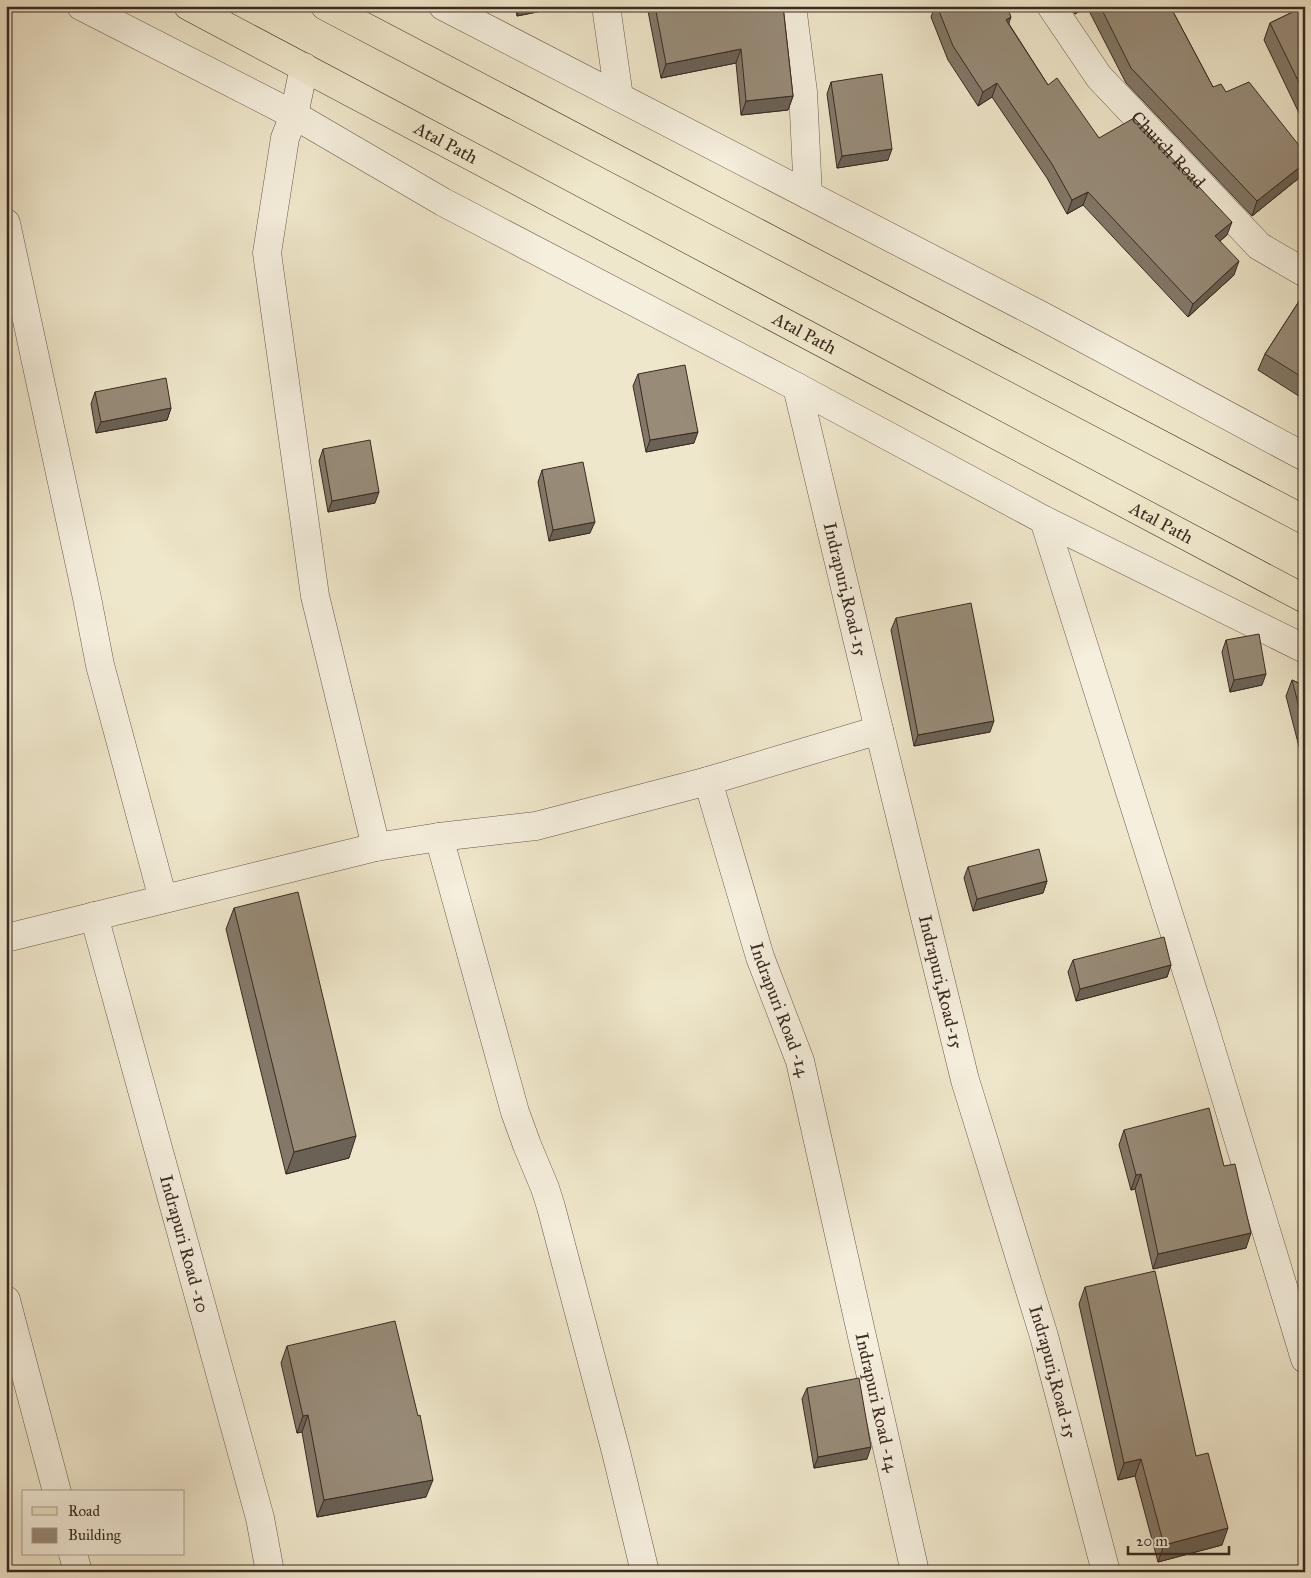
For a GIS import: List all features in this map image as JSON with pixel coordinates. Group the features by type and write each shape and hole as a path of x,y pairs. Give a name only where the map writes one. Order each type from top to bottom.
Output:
{"main road":[{"name":"Atal Path","path":"188,6 1305,599"},
{"path":"331,7 1305,520"}],"street":[{"path":"81,6 294,115 443,202 797,387 1044,520 1305,649"},
{"path":"443,6 1042,316 1305,457"},
{"path":"606,6 619,97"},
{"path":"792,6 803,92 808,195"},
{"name":"Church Road","path":"1051,6 1099,77 1259,246 1305,273"},
{"path":"304,67 294,115 285,138 267,253 315,596 376,847"},
{"path":"6,223 100,665 163,899"},
{"name":"Indrapuri,Road-15","path":"797,387 879,730 966,1080 1044,1336 1106,1572"},
{"path":"1044,520 1204,1026 1305,1359"},
{"path":"6,938 376,847 439,837 536,826 708,781 879,730"},
{"name":"Indrapuri Road -14","path":"708,781 760,957 800,1062 915,1572"},
{"path":"439,837 515,1112 527,1146 546,1188 616,1452 645,1572"},
{"name":"Indrapuri Road -10","path":"94,916 260,1518 270,1572"},
{"path":"6,1300 56,1490"},
{"path":"74,1556 78,1572"}],"building":[{"path":"655,6 783,6 793,96 746,101 741,49 666,64"},
{"path":"937,6 1007,6 1011,17 1006,20 1048,85 1057,78 1099,138 1134,118 1232,222 1215,236 1239,261 1193,304 1088,192 1072,200 1052,164 997,83 983,92 953,46"},
{"path":"1100,6 1170,6 1213,87 1221,84 1226,92 1249,82 1305,153 1305,163 1257,201 1131,68"},
{"path":"1305,6 1305,95 1270,23"},
{"path":"882,74 892,149 842,156 831,82"},
{"path":"1305,292 1305,379 1265,354"},
{"path":"685,365 698,432 650,440 638,374"},
{"path":"166,378 171,408 101,422 95,392"},
{"path":"370,440 379,492 332,501 323,449"},
{"path":"583,462 595,522 553,530 542,470"},
{"path":"971,603 994,721 918,735 896,618"},
{"path":"1259,634 1266,674 1234,680 1226,640"},
{"path":"1292,680 1305,686 1305,730"},
{"path":"1039,849 1047,881 977,899 968,867"},
{"path":"298,892 356,1136 294,1152 234,908"},
{"path":"1164,937 1171,965 1080,989 1073,960"},
{"path":"1209,1108 1224,1166 1235,1164 1251,1233 1158,1254 1141,1174 1136,1175 1124,1130"},
{"path":"1155,1271 1196,1456 1208,1453 1228,1528 1164,1545 1141,1459 1124,1463 1085,1287"},
{"path":"395,1321 418,1416 420,1415 433,1480 324,1500 308,1415 303,1416 287,1346"},
{"path":"859,1378 871,1447 818,1457 807,1388"}]}
